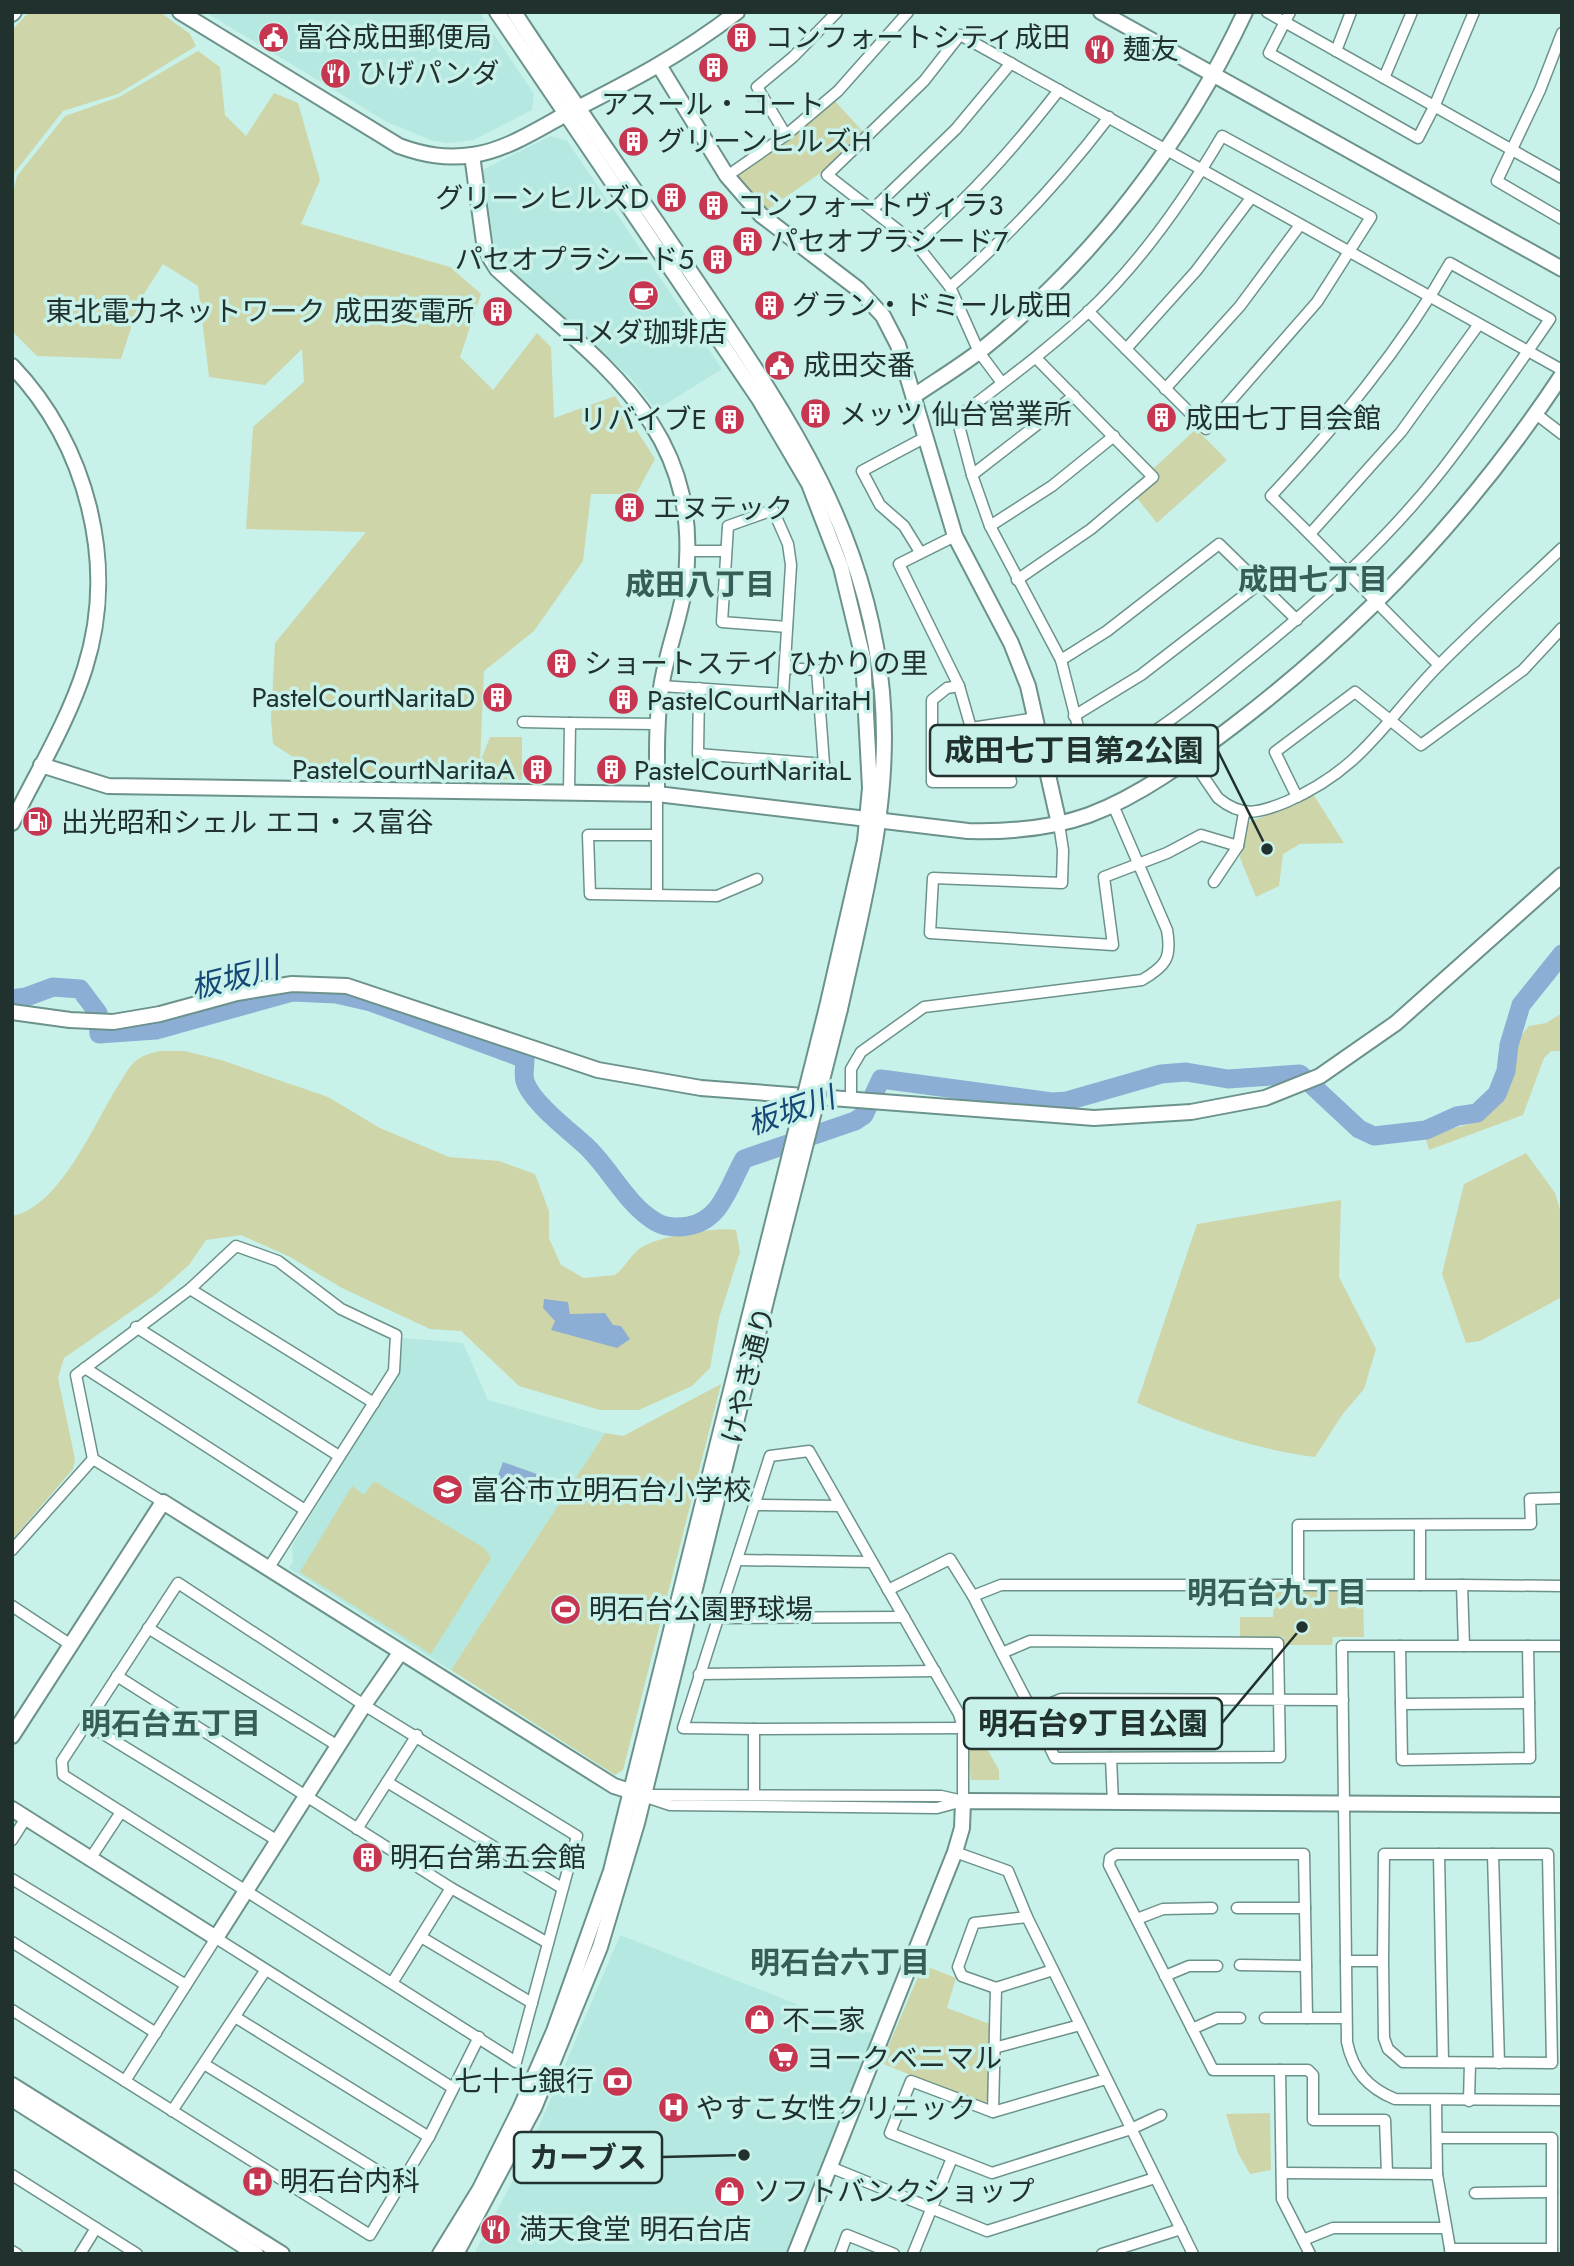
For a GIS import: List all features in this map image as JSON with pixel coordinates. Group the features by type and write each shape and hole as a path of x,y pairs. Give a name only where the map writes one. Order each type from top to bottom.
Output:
{"street":[{"path":"180,12 399,146 424,155 472,155 509,143 660,67 737,12"},
{"path":"456,2254 506,2163 566,2035 600,1947 833,1008 865,841 874,819 884,735 877,654 859,577 834,505 775,397 573,111 497,12"},
{"path":"514,12 573,111"},
{"path":"786,135 757,87 793,57 837,12"},
{"path":"727,176 786,135 838,91 908,12"},
{"path":"1101,12 1562,269"},
{"path":"914,396 979,352 1072,266 1119,213 1166,150 1214,76 1245,12"},
{"path":"1267,12 1288,17 1336,51 1562,178"},
{"path":"1336,51 1351,12"},
{"path":"1384,78 1412,12"},
{"path":"1288,17 1269,53 1418,138 1474,12"},
{"path":"1562,33 1540,90 1497,181 1562,219"},
{"path":"1002,383 979,352 950,287 916,244 827,175 924,81 960,35 1562,370"},
{"path":"873,209 956,129 1011,63"},
{"path":"660,67 727,176 761,215 858,289 883,316 898,345 955,536 1011,643 1037,718 1063,850 1062,883 933,878 930,933 1113,945 1104,877 1140,865 1201,835 1238,846"},
{"path":"916,244 1007,157 1059,90"},
{"path":"950,287 1000,244 1060,181 1109,117"},
{"path":"1088,312 1206,429 1300,322 1351,252 1371,217 1222,136 1153,239 1088,312 1036,358 957,418 972,475 990,526 1061,660 1089,770 1168,724 1297,620 1348,573 1441,471 1550,319 1450,263 1430,298 1356,400 1271,495 1348,573 1377,604 1439,665"},
{"path":"472,155 485,250 497,269 608,367 645,411 667,450 678,480 685,516 687,551 678,620 661,686 657,724 657,894"},
{"path":"1126,349 1196,271 1251,198"},
{"path":"1165,389 1240,306 1300,225"},
{"path":"1310,534 1401,432 1479,324"},
{"path":"1017,580 1091,529 1153,477 1036,358"},
{"path":"12,366 33,387 68,444 87,498 97,561 94,627 88,659 72,701 12,823"},
{"path":"41,765 108,786 657,794 979,831 1059,824 1113,805 1190,758 1317,660 1377,604 1471,499 1562,376"},
{"path":"972,475 1074,397"},
{"path":"1536,414 1562,434"},
{"path":"990,526 1052,486 1114,436"},
{"path":"920,552 904,526 880,505 862,471 924,438"},
{"path":"661,686 783,694 791,565 788,544 773,510 728,526 722,622 787,627"},
{"path":"955,536 899,564 959,686 971,729 1037,718"},
{"path":"1061,660 1107,631 1219,544 1297,620"},
{"path":"1168,724 1218,798 1244,813 1259,813 1297,797 1332,778 1369,747 1439,665 1562,549"},
{"path":"687,551 725,551"},
{"path":"1074,716 1141,675 1259,584"},
{"path":"1297,797 1275,752 1355,692 1420,745 1523,670 1562,628"},
{"path":"699,688 698,754 824,764 817,670 785,668"},
{"path":"959,686 947,688 932,700 932,782 1011,782 1000,725"},
{"path":"523,722 657,724"},
{"path":"569,792 570,723"},
{"path":"856,1101 851,1069 860,1052 924,1007 1142,980 1162,969 1170,949 1167,930 1113,805"},
{"path":"1214,882 1238,846 1244,813"},
{"path":"656,835 589,835 590,894 717,896 757,879"},
{"path":"12,1012 108,1023 160,1014 237,993 292,984 347,986 598,1070 701,1088 1094,1118 1191,1112 1265,1098 1320,1076 1396,1023 1562,875"},
{"path":"268,1569 394,1371 396,1335 341,1309 278,1261 236,1246 190,1289 136,1327 76,1375 93,1459 400,1653 614,1786 670,1805 937,1808 963,1801"},
{"path":"190,1289 374,1403"},
{"path":"136,1327 339,1456"},
{"path":"85,1368 305,1510"},
{"path":"795,2254 956,1852 962,1828 963,1728 959,1714 809,1451 770,1456 683,1728 963,1728"},
{"path":"12,1550 93,1459"},
{"path":"1298,1584 1298,1525 1531,1524 1530,1499 1562,1498"},
{"path":"12,1736 163,1502"},
{"path":"755,1505 840,1506"},
{"path":"1420,1525 1420,1585"},
{"path":"888,1590 950,1559 973,1596 1055,1758 1280,1757 1278,1643 1030,1641 1002,1653"},
{"path":"737,1560 872,1562"},
{"path":"178,1583 364,1705 417,1735 577,1836 516,2062 63,1775 62,1761 117,1675 178,1583"},
{"path":"973,1596 1001,1585 1562,1586"},
{"path":"1462,1585 1464,1646"},
{"path":"12,1606 71,1645"},
{"path":"716,1618 904,1617"},
{"path":"148,1629 338,1746"},
{"path":"1562,1646 1342,1646 1346,2018 1352,2060 1367,2083 1395,2099 1562,2100"},
{"path":"1400,1646 1402,1760 1530,1758 1528,1646"},
{"path":"125,2081 364,1705 400,1653"},
{"path":"699,1674 935,1671"},
{"path":"117,1675 451,1888 548,1943"},
{"path":"1032,1711 1061,1699 1343,1700"},
{"path":"1401,1704 1529,1703"},
{"path":"87,1724 278,1841"},
{"path":"754,1729 754,1794"},
{"path":"357,1829 417,1735"},
{"path":"1111,1758 1112,1803"},
{"path":"387,1782 562,1888"},
{"path":"637,1794 941,1796 963,1801 1112,1803 1562,1805"},
{"path":"440,2254 480,2189 554,2031 637,1794"},
{"path":"12,1809 453,2088"},
{"path":"90,1858 121,1812"},
{"path":"12,1840 26,1818"},
{"path":"956,1852 1008,1871 1053,1970 1193,2254"},
{"path":"1307,2018 1304,1854 1116,1854 1110,1858 1109,1865 1213,2070 1308,2070 1312,2075 1313,2120 1385,2120 1387,2173"},
{"path":"1384,1854 1439,1854 1548,1854 1552,2063 1404,2062 1388,2049 1384,2038 1384,1854"},
{"path":"1439,1854 1443,2062"},
{"path":"1493,1854 1499,2063"},
{"path":"12,1879 186,1985"},
{"path":"392,1983 451,1888"},
{"path":"1136,1919 1163,1909 1212,1908"},
{"path":"1237,1908 1305,1908"},
{"path":"1027,1916 974,1923 958,1967 962,1976 996,1988 1053,1970"},
{"path":"421,1937 532,2003"},
{"path":"12,1942 156,2033"},
{"path":"1346,1962 1383,1962"},
{"path":"1240,1965 1306,1966"},
{"path":"1165,1976 1189,1966 1217,1966"},
{"path":"172,2111 265,1971"},
{"path":"993,2112 996,1988"},
{"path":"12,2010 370,2235 429,2137 479,2037"},
{"path":"234,2017 429,2137"},
{"path":"1192,2029 1217,2018 1240,2018"},
{"path":"1265,2018 1346,2018"},
{"path":"994,2048 1080,2025"},
{"path":"1469,2101 1470,2063"},
{"path":"204,2064 401,2185"},
{"path":"1280,2070 1282,2199 1310,2254"},
{"path":"1106,2079 993,2112 911,2081 890,2133 992,2173 1131,2129 1161,2115"},
{"path":"12,2084 282,2254"},
{"path":"12,2099 256,2254"},
{"path":"1436,2101 1437,2174 1450,2251 1552,2252 1552,2138 1437,2138"},
{"path":"913,2254 952,2158"},
{"path":"830,2167 987,2231 1155,2178"},
{"path":"1282,2173 1437,2174"},
{"path":"12,2175 137,2254"},
{"path":"1475,2193 1552,2192"},
{"path":"80,2254 96,2228"},
{"path":"1303,2241 1333,2228 1446,2228"},
{"path":"1101,2254 1181,2229"},
{"path":"840,2254 847,2235 894,2254"}],"shaded area":[{"path":"205,12 479,12 534,94 532,110 473,140 448,143 433,141 387,122"},
{"path":"551,136 567,141 722,369 656,410 629,376 502,266 495,252 482,170"},
{"path":"544,1299 568,1302 570,1314 605,1313 613,1325 621,1326 630,1339 617,1348 551,1330 555,1321 543,1308"},
{"name":"富谷市立明石台小学校","path":"402,1338 463,1343 488,1400 605,1433 451,1670 289,1568 293,1562 292,1546 399,1372"},
{"path":"503,1462 537,1474 529,1496 495,1483"},
{"path":"620,1935 873,2034 785,2254 474,2254 530,2148"}],"green space":[{"path":"29,12 160,12 190,34 196,46 118,94 63,111 15,172 12,183 12,30"},
{"path":"198,51 220,67 225,115 246,136 274,93 298,103 320,180 301,224 450,267 481,294 460,357 493,390 537,333 551,347 554,418 615,396 655,459 636,494 591,494 583,561 534,631 484,671 480,762 490,737 522,737 522,780 470,779 469,774 297,773 296,759 273,744 271,719 275,643 366,532 246,529 253,427 304,382 302,349 265,385 209,377 198,286 163,264 140,300 121,359 37,356 12,331 12,196 17,176 65,116 119,97"},
{"path":"835,101 865,134 819,174 767,210 737,178 738,173"},
{"path":"1196,429 1227,460 1157,523 1137,498 1160,478 1153,469"},
{"path":"1313,794 1344,843 1300,844 1283,854 1279,886 1256,897 1240,858 1246,823 1298,804"},
{"path":"1562,1013 1562,1051 1551,1051 1544,1058 1523,1115 1429,1150 1425,1136 1473,1123 1497,1106 1520,1037 1529,1026 1546,1023"},
{"path":"159,1051 185,1051 221,1060 328,1097 380,1128 449,1157 499,1161 535,1174 549,1211 549,1238 561,1265 584,1278 615,1275 638,1250 656,1241 701,1231 736,1230 740,1252 719,1318 710,1368 692,1386 639,1410 600,1410 519,1386 461,1331 430,1329 342,1288 290,1257 241,1235 206,1240 189,1265 156,1294 64,1358 58,1378 75,1459 73,1469 12,1540 12,1216 29,1210 45,1198 73,1163 129,1069 140,1058"},
{"path":"1526,1153 1555,1193 1562,1216 1562,1297 1480,1341 1466,1343 1442,1274 1464,1184"},
{"path":"1341,1200 1339,1277 1376,1349 1364,1389 1342,1415 1315,1457 1269,1449 1224,1436 1137,1403 1197,1224"},
{"path":"721,1384 623,1770 615,1775 451,1670 605,1433 623,1436"},
{"path":"374,1481 484,1548 491,1558 431,1654 300,1572 352,1486 364,1495"},
{"path":"1273,1589 1363,1589 1364,1637 1333,1637 1332,1645 1284,1645 1283,1637 1240,1637 1240,1617 1273,1617"},
{"path":"965,1717 969,1717 999,1770 999,1780 971,1780"},
{"path":"923,1965 956,1978 947,2008 990,2024 990,2098 983,2104 881,2063"},
{"path":"1270,2113 1271,2170 1250,2174 1238,2153 1226,2114"}],"waterway":[{"name":"板坂川","path":"12,999 53,987 80,989 98,1013 99,1034 156,1030 292,992 336,994 371,1002 525,1059 525,1081 543,1107 587,1147 646,1215 663,1225 680,1227 700,1222 717,1209 744,1159 855,1121 864,1115 881,1079 1052,1102 1067,1101 1161,1074 1186,1072 1228,1079 1300,1074 1359,1129 1374,1136 1426,1130 1457,1116 1477,1113 1497,1094 1506,1071 1509,1045 1521,1005 1562,954"}],"place":[{"name":"富谷成田郵便局","path":"273,37"},
{"name":"コンフォートシティ成田","path":"742,37"},
{"name":"麺友","path":"1100,49"},
{"name":"アスール・コート","path":"713,67"},
{"name":"ひげパンダ","path":"335,73"},
{"name":"グリーンヒルズH","path":"634,141"},
{"name":"グリーンヒルズD","path":"672,198"},
{"name":"コンフォートヴィラ3","path":"714,205"},
{"name":"パセオプラシード7","path":"747,241"},
{"name":"パセオプラシード5","path":"717,259"},
{"name":"コメダ珈琲店","path":"643,295"},
{"name":"グラン・ドミール成田","path":"769,305"},
{"name":"東北電力ネットワーク 成田変電所","path":"497,311"},
{"name":"成田交番","path":"780,365"},
{"name":"メッツ 仙台営業所","path":"816,414"},
{"name":"成田七丁目会館","path":"1162,418"},
{"name":"リバイブE","path":"730,419"},
{"name":"エヌテック","path":"630,508"},
{"name":"ショートステイ ひかりの里","path":"561,663"},
{"name":"PastelCourtNaritaD","path":"498,697"},
{"name":"PastelCourtNaritaH","path":"624,700"},
{"name":"PastelCourtNaritaA","path":"538,769"},
{"name":"PastelCourtNaritaL","path":"611,770"},
{"name":"出光昭和シェル エコ・ス富谷","path":"38,822"},
{"name":"成田七丁目第2公園","path":"1267,849"},
{"name":"富谷市立明石台小学校","path":"448,1490"},
{"name":"明石台公園野球場","path":"566,1609"},
{"name":"明石台9丁目公園","path":"1302,1627"},
{"name":"明石台第五会館","path":"367,1857"},
{"name":"不二家","path":"759,2020"},
{"name":"ヨークベニマル","path":"783,2058"},
{"name":"七十七銀行","path":"617,2081"},
{"name":"やすこ女性クリニック","path":"673,2108"},
{"name":"カーブス","path":"744,2155"},
{"name":"明石台内科","path":"257,2181"},
{"name":"ソフトバンクショップ","path":"730,2191"},
{"name":"満天食堂 明石台店","path":"496,2229"}],"district":[{"name":"成田七丁目","path":"1313,580"},
{"name":"成田八丁目","path":"700,585"},
{"name":"明石台九丁目","path":"1277,1593"},
{"name":"明石台五丁目","path":"171,1724"},
{"name":"明石台六丁目","path":"840,1963"}]}
